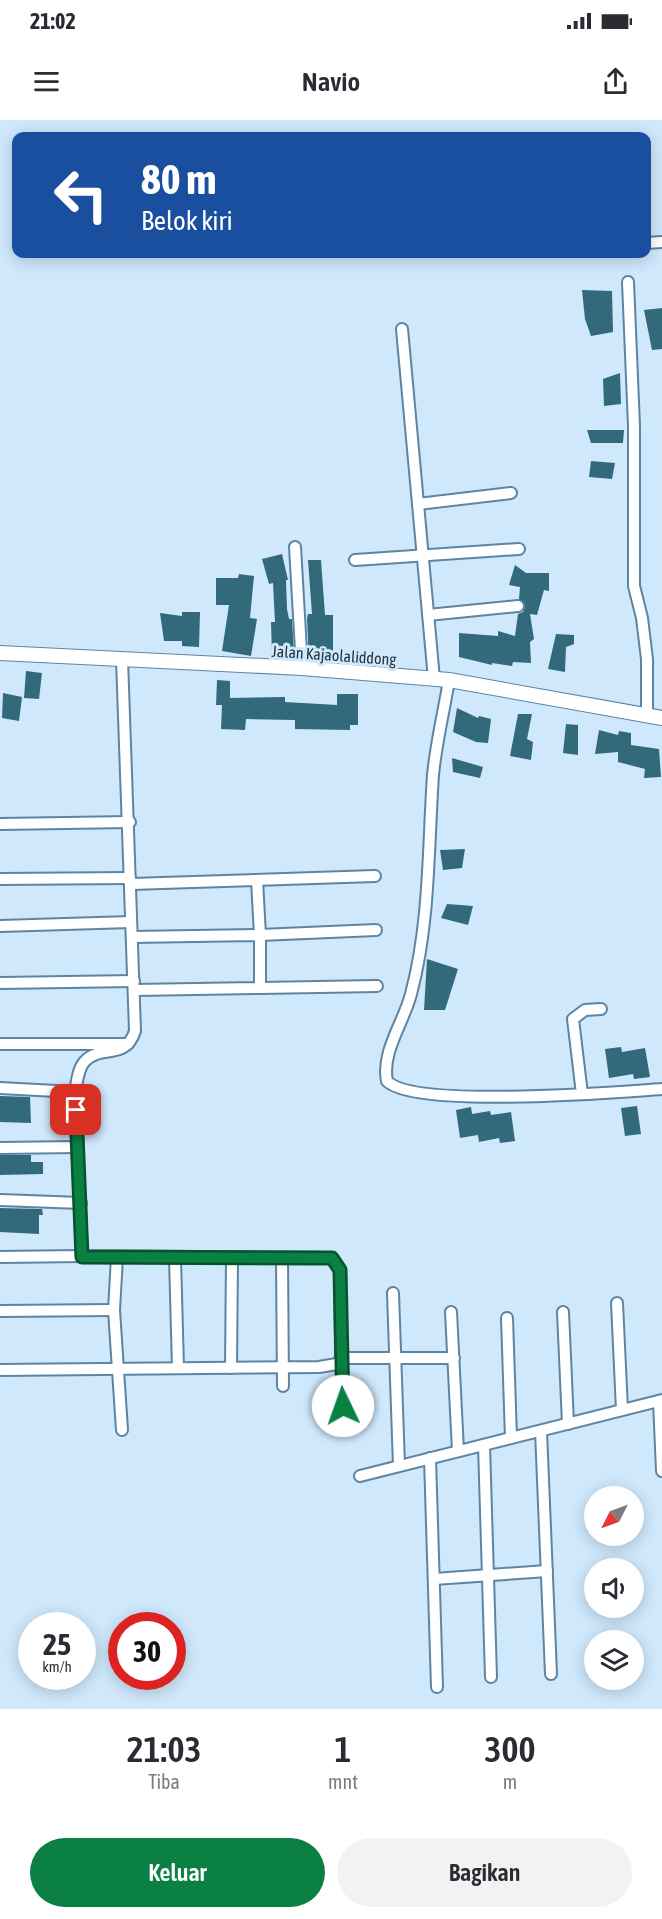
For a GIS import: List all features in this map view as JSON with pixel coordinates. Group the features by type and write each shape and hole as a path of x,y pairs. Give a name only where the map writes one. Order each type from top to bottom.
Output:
{"street":[{"path":"628,282 634,426 634,586 642,618 647,659 647,716"},
{"path":"402,328 434,679"},
{"path":"418,504 512,493"},
{"path":"295,547 302,668"},
{"path":"355,560 519,549"},
{"path":"428,615 519,606"},
{"name":"Jalan Kajaolaliddong","path":"0,653 302,668 449,680 662,718"},
{"path":"82,1257 75,1092 79,1072 85,1060 95,1055 118,1050 129,1044 135,1031 130,822 122,659"},
{"path":"449,680 434,771 428,887 415,975 408,1005 391,1048 386,1074 387,1081 403,1090 482,1097 662,1089"},
{"path":"0,824 130,822"},
{"path":"0,879 257,880 375,876"},
{"path":"257,880 260,988"},
{"path":"0,926 131,922"},
{"path":"132,937 376,930"},
{"path":"0,983 260,988 377,986"},
{"path":"582,1094 573,1019 585,1010 601,1009"},
{"path":"0,1044 129,1044"},
{"path":"0,1088 75,1092"},
{"path":"0,1148 78,1147"},
{"path":"0,1200 81,1203"},
{"path":"0,1257 332,1258 340,1270 343,1406"},
{"path":"117,1257 114,1310 122,1430"},
{"path":"176,1258 178,1368"},
{"path":"231,1368 232,1258"},
{"path":"282,1258 283,1386"},
{"path":"393,1293 399,1466"},
{"path":"617,1303 622,1410"},
{"path":"0,1311 114,1310"},
{"path":"451,1312 458,1451"},
{"path":"563,1312 568,1424"},
{"path":"507,1318 511,1438"},
{"path":"341,1358 454,1358"},
{"path":"0,1370 319,1367 337,1364 341,1358"},
{"path":"360,1476 660,1400 662,1471"},
{"path":"541,1431 551,1674"},
{"path":"484,1445 491,1677"},
{"path":"430,1458 437,1687"},
{"path":"434,1579 547,1571"}],"building":[{"path":"582,290 612,291 613,332 591,336 585,319"},
{"path":"662,308 662,349 652,350 644,310"},
{"path":"620,373 621,404 604,406 603,379"},
{"path":"587,430 624,430 623,443 591,443"},
{"path":"591,461 615,463 612,479 589,477"},
{"path":"282,554 288,580 286,580 287,609 289,619 292,619 294,654 272,655 271,622 275,622 273,583 269,584 262,559"},
{"path":"308,560 321,560 325,615 333,615 333,662 309,660 307,618 308,614 312,614"},
{"path":"515,565 526,573 549,573 549,591 544,590 537,615 530,614 534,639 530,642 531,663 513,662 512,666 492,663 492,665 459,657 459,633 498,636 498,631 515,636 518,614 523,612 525,606 519,599 520,587 509,585"},
{"path":"239,574 254,576 250,618 257,619 251,656 222,651 229,605 216,605 216,578 238,578"},
{"path":"182,612 200,612 199,647 182,646 182,641 164,641 160,613 182,616"},
{"path":"556,634 574,635 574,644 566,647 565,672 548,669"},
{"path":"26,671 42,673 39,699 24,698"},
{"path":"217,680 230,681 230,698 285,697 285,702 337,705 337,694 358,694 358,725 350,725 350,730 295,729 295,720 246,719 245,730 221,729 222,705 216,705"},
{"path":"3,693 22,697 19,721 2,718"},
{"path":"457,708 478,718 479,716 491,719 488,743 476,742 453,732"},
{"path":"518,714 532,714 527,739 533,742 531,760 510,756"},
{"path":"566,724 578,725 578,755 563,753"},
{"path":"599,730 618,735 619,731 631,733 631,745 659,749 661,777 644,778 645,769 618,762 618,752 595,754"},
{"path":"452,758 483,767 480,778 453,772"},
{"path":"465,849 462,868 443,870 440,850"},
{"path":"447,904 473,906 468,925 441,918"},
{"path":"427,959 458,969 445,1010 424,1010"},
{"path":"621,1047 622,1052 645,1048 650,1077 634,1079 633,1074 609,1078 605,1049"},
{"path":"0,1096 30,1097 31,1123 0,1122"},
{"path":"637,1106 641,1134 625,1136 621,1108"},
{"path":"471,1107 472,1114 490,1111 491,1115 511,1112 515,1141 500,1143 499,1138 479,1142 478,1135 460,1138 456,1110"},
{"path":"0,1155 31,1155 31,1162 43,1162 43,1174 0,1175"},
{"path":"0,1208 42,1209 43,1215 39,1215 39,1234 0,1232"}],"route":[{"path":"76,1110 82,1257 332,1258 340,1270 343,1406"}]}
